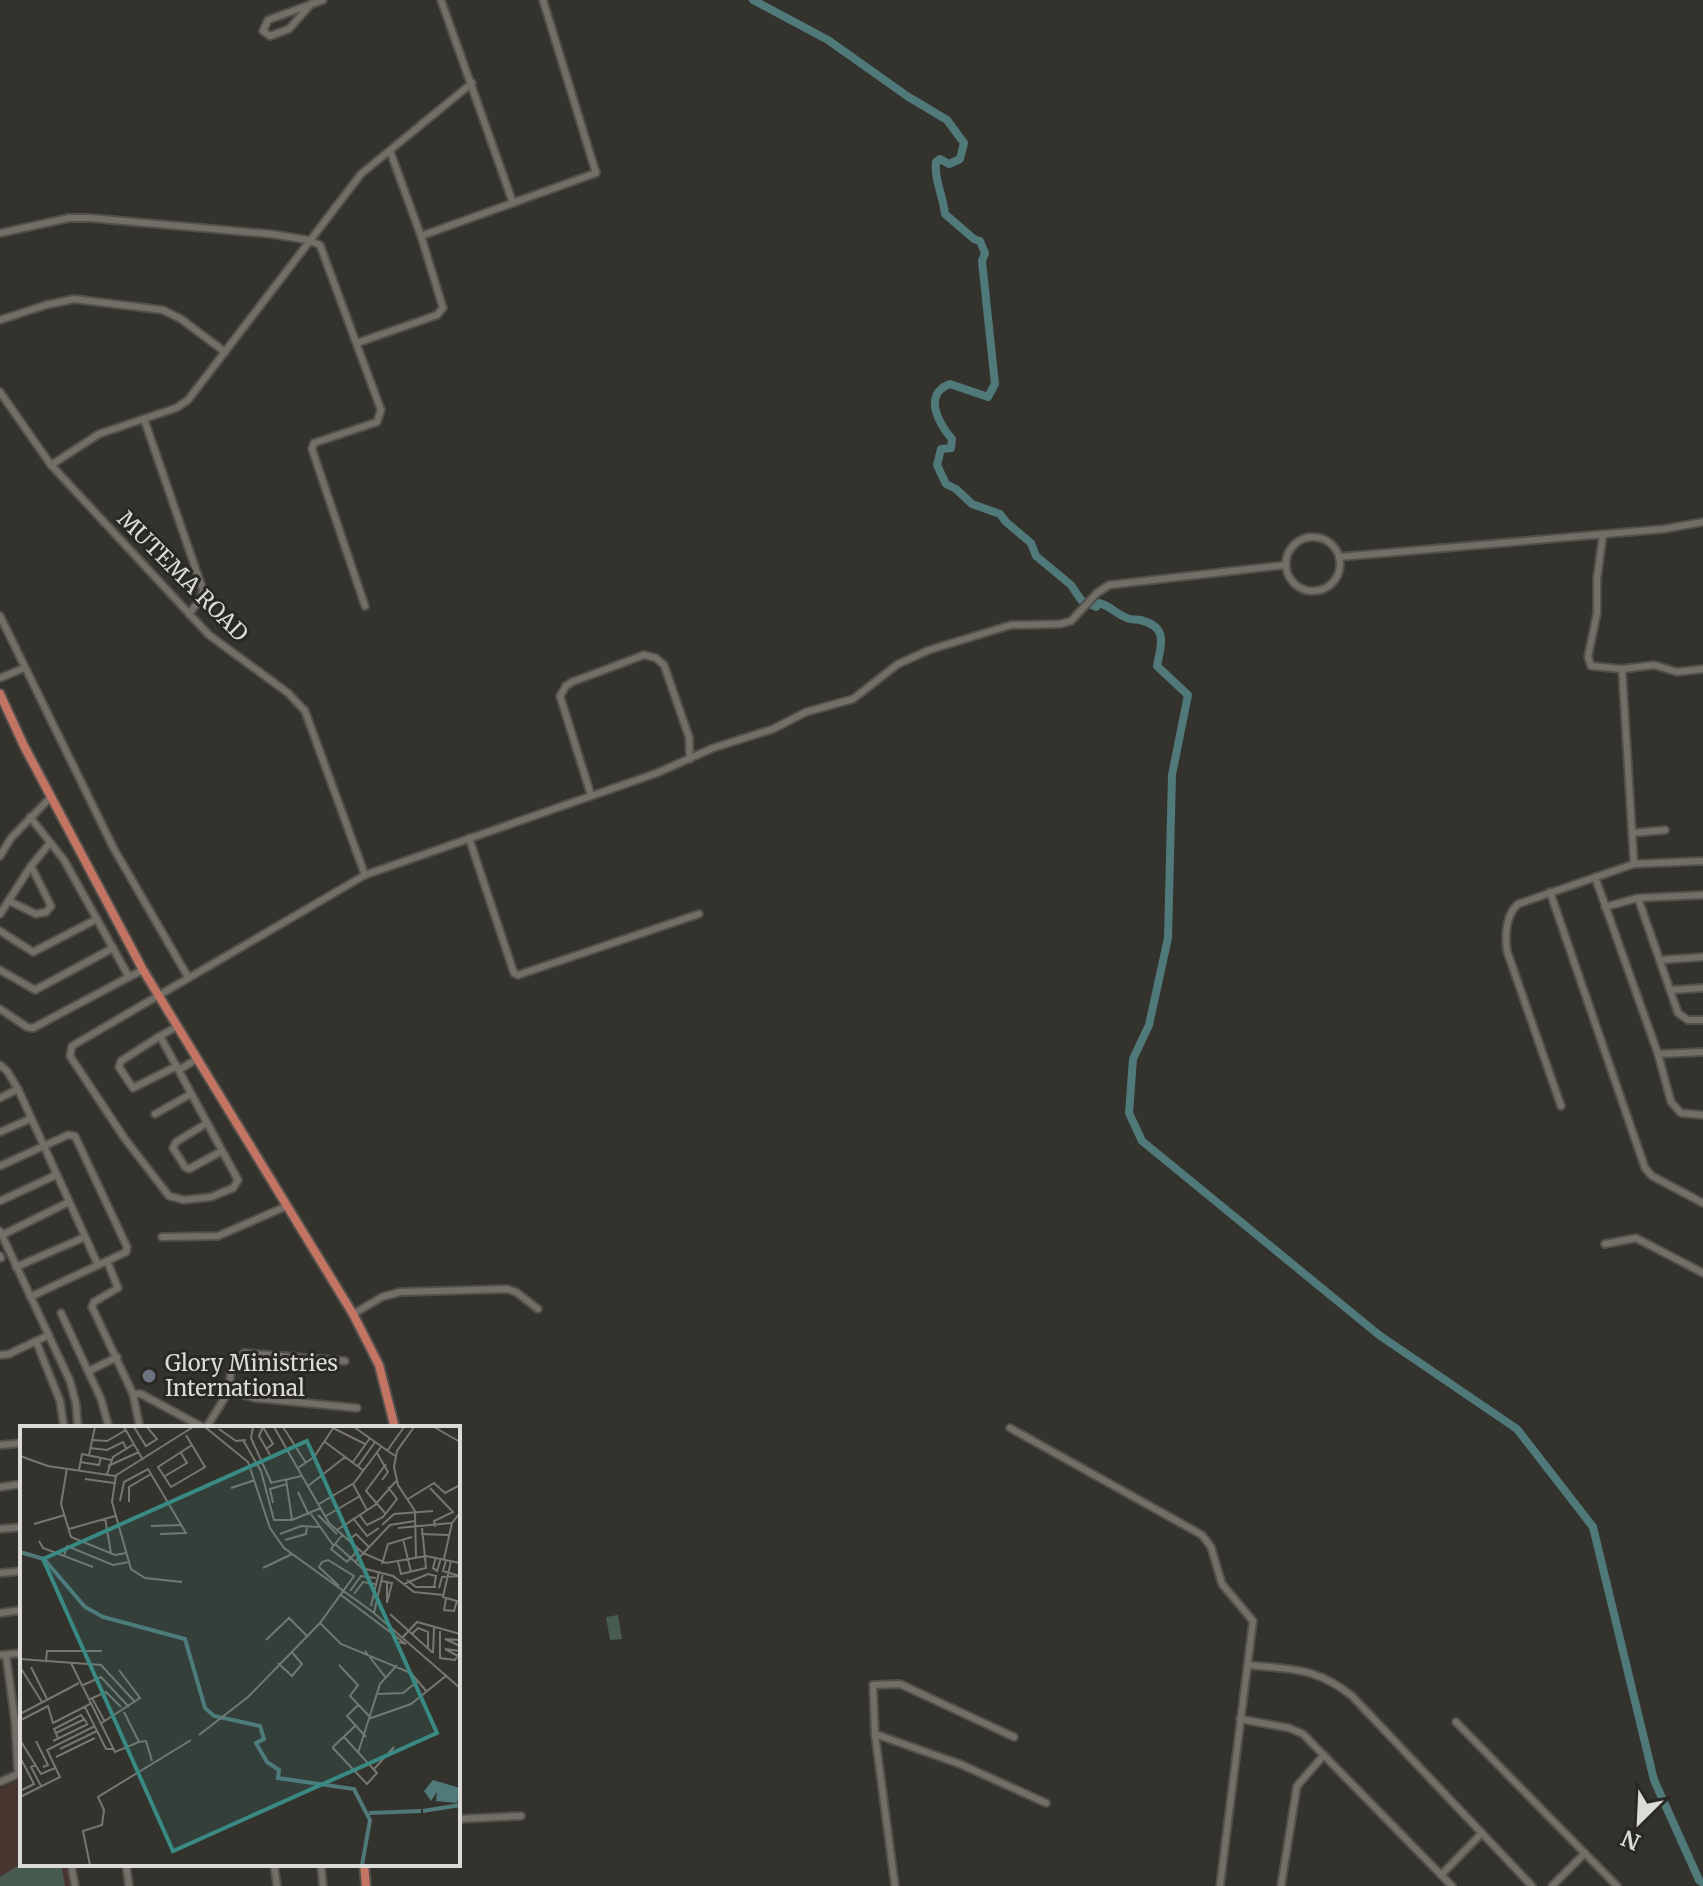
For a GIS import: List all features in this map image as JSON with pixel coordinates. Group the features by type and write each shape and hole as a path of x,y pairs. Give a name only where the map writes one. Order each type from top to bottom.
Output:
{"main road":[{"path":"0,694 115,920 158,997 353,1314 379,1365 394,1426"},
{"path":"364,1866 366,1886"}],"street":[{"path":"311,4 285,31 270,36 263,31 268,20 311,4 323,0"},
{"path":"441,0 513,203"},
{"path":"421,236 594,175 597,170 543,0"},
{"path":"51,465 99,434 176,408 188,400 361,174 472,83"},
{"path":"357,343 442,311 443,304 421,236 390,151"},
{"path":"0,233 57,220 90,218 308,240 320,245 381,415 377,422 314,443 312,452 365,606"},
{"path":"0,320 74,299 148,308 172,313 225,352"},
{"name":"MUTEMA ROAD","path":"0,392 51,465 189,614 216,642 288,693 305,711 365,875"},
{"path":"144,419 203,590 189,614"},
{"path":"1339,557 1664,529 1703,522"},
{"path":"1603,534 1597,579 1597,613 1588,657 1591,666 1622,669 1649,665 1677,672 1703,669"},
{"path":"1317,537 1328,542 1339,557 1340,569 1335,580 1325,588 1313,591 1300,587 1290,578 1286,565 1288,554 1295,544 1305,538 1317,537"},
{"path":"160,1036 237,1175 237,1184 233,1188 211,1197 169,1196 125,1139 70,1056 72,1046 365,875 690,759 728,742 773,729 806,712 853,699 898,664 929,650 1011,625 1071,621 1109,585 1286,565"},
{"path":"0,616 114,849 188,977"},
{"path":"591,795 560,696 572,682 644,655 656,658 664,665 689,737 690,759"},
{"path":"0,678 24,668"},
{"path":"1622,669 1634,864"},
{"path":"0,856 11,838 51,797"},
{"path":"30,817 64,860 129,977"},
{"path":"1632,833 1665,830"},
{"path":"469,838 514,973 518,975 699,914"},
{"path":"0,914 49,844"},
{"path":"1561,1106 1506,944 1509,919 1515,906 1634,864 1703,861"},
{"path":"9,901 36,914 46,912 51,906 31,866"},
{"path":"1595,877 1674,1107 1685,1115 1703,1115"},
{"path":"1550,892 1645,1168 1652,1176 1703,1203"},
{"path":"1605,907 1638,898 1703,895"},
{"path":"1638,898 1680,1016 1691,1021 1703,1020"},
{"path":"0,931 33,952 99,923 115,920"},
{"path":"0,970 35,990 113,948"},
{"path":"1660,960 1703,957"},
{"path":"0,1009 33,1028 143,970"},
{"path":"1671,990 1703,988"},
{"path":"176,1027 121,1061 119,1067 133,1088 195,1060"},
{"path":"1658,1054 1703,1052"},
{"path":"0,1065 18,1089 98,1265"},
{"path":"0,1098 18,1089"},
{"path":"155,1114 191,1094"},
{"path":"0,1132 30,1119"},
{"path":"207,1123 176,1142 173,1148 189,1169 222,1151"},
{"path":"0,1166 68,1135 76,1139 127,1247 126,1252 30,1297"},
{"path":"0,1201 56,1175"},
{"path":"69,1202 1,1233 74,1392 78,1426"},
{"path":"162,1237 218,1236 287,1206"},
{"path":"16,1267 85,1237"},
{"path":"1605,1244 1636,1238 1703,1273"},
{"path":"0,1258 10,1253"},
{"path":"107,1261 118,1288 92,1306 133,1394 140,1426"},
{"path":"353,1314 389,1295 407,1292 512,1290 538,1309"},
{"path":"61,1313 89,1371 109,1426"},
{"path":"0,1355 49,1335"},
{"path":"36,1341 60,1401 64,1426"},
{"path":"206,1426 229,1391 231,1370 244,1353 345,1361"},
{"path":"89,1371 117,1357"},
{"path":"229,1391 255,1398 357,1408"},
{"path":"133,1394 141,1394 201,1426"},
{"path":"1010,1428 1202,1535 1211,1547 1222,1584 1253,1621 1220,1886"},
{"path":"0,1445 20,1443"},
{"path":"0,1487 20,1484"},
{"path":"0,1529 20,1527"},
{"path":"0,1573 20,1571"},
{"path":"0,1613 20,1610"},
{"path":"0,1782 20,1774 15,1721 3,1655"},
{"path":"1249,1665 1309,1671 1339,1685 1532,1886"},
{"path":"895,1886 875,1734 873,1685 900,1684 1014,1737"},
{"path":"1240,1719 1294,1729 1303,1734 1452,1886"},
{"path":"1456,1722 1617,1886"},
{"path":"875,1734 960,1764 1046,1803"},
{"path":"1281,1886 1297,1786 1324,1755"},
{"path":"460,1819 521,1816"},
{"path":"1441,1875 1481,1834"},
{"path":"1552,1886 1585,1853"},
{"path":"71,1866 75,1886"},
{"path":"126,1866 129,1886"},
{"path":"274,1866 277,1886"},
{"path":"321,1866 323,1886"}],"shaded area":[{"path":"20,1779 20,1866 67,1866 70,1886 0,1886 0,1789"}],"green space":[{"path":"618,1615 622,1639 610,1640 606,1617"},
{"path":"20,1864 61,1866 65,1886 0,1886 0,1877"}],"waterway":[{"path":"753,0 828,40 947,120 964,143 960,159 949,164 940,159 936,162 936,175 945,214 980,241 985,253 982,261 995,384 988,397 950,384 937,395 938,418 952,439 951,448 941,449 937,465 946,484 972,504 1000,514 1031,543 1036,556 1071,585 1081,600 1096,607 1099,603 1103,604 1123,616 1155,627 1161,637 1157,666 1188,695 1172,775 1168,938 1149,1025 1133,1059 1129,1113 1142,1141 1379,1335 1517,1429 1593,1527 1654,1780 1703,1883"}],"place":[{"name":"Glory Ministries International","path":"149,1376"}]}
